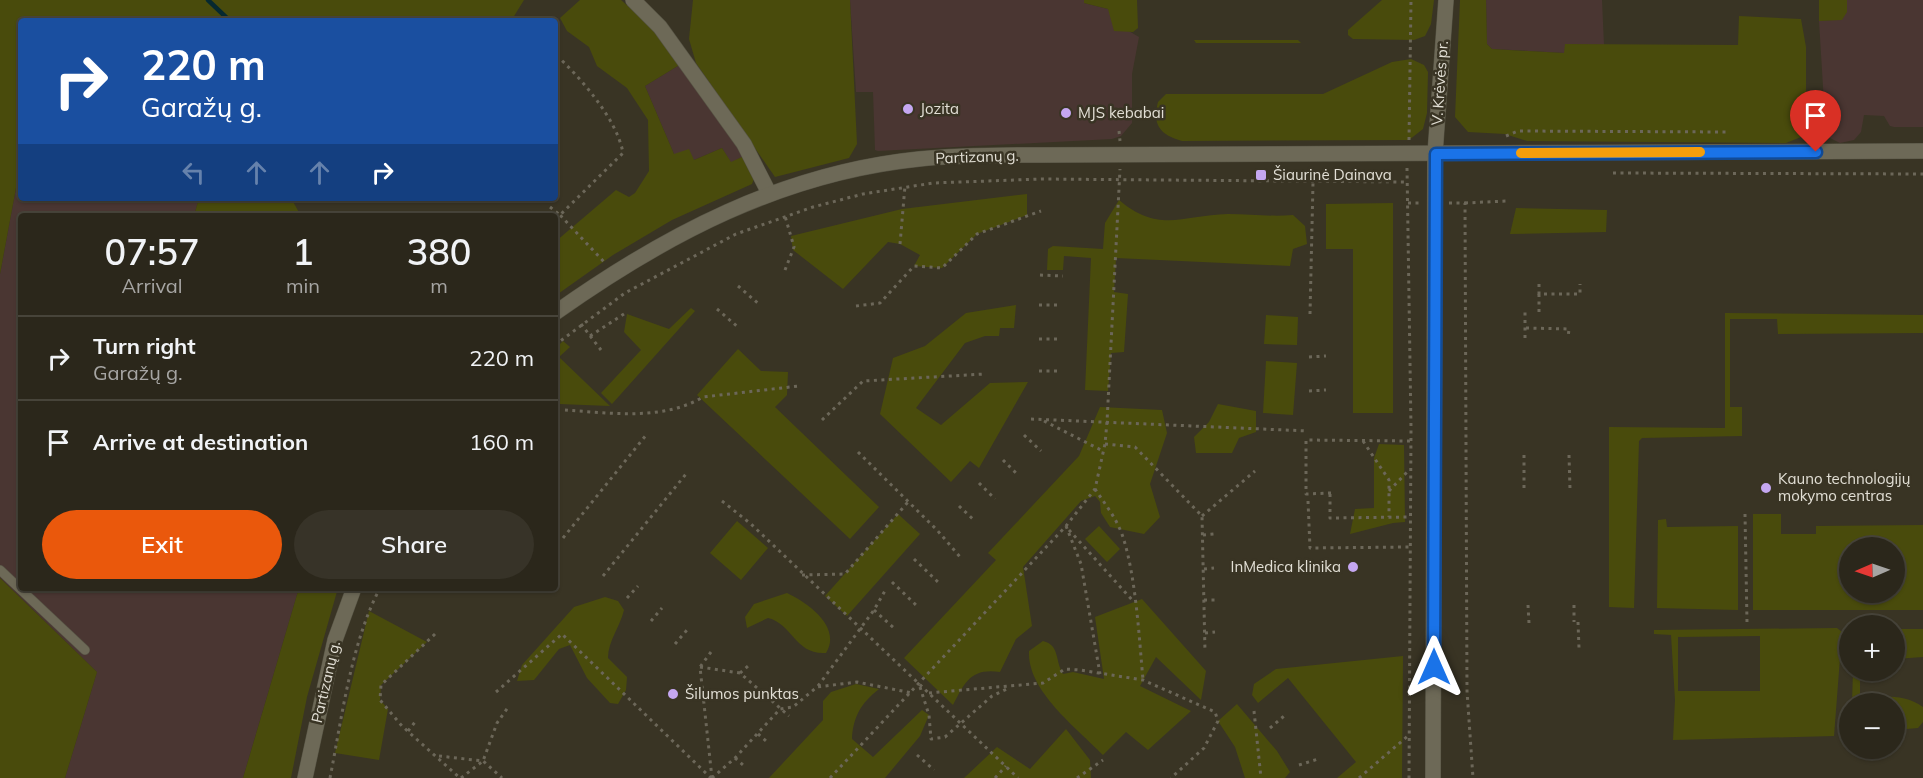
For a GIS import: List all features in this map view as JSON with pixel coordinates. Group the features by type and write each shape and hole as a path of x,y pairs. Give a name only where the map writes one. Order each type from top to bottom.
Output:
{"street":[{"path":"633,0 660,27 744,144 770,193"},
{"name":"V. Krėvės pr.","path":"1433,778 1434,203 1446,0"},
{"name":"Partizanų g.","path":"558,311 612,273 703,221 770,193 835,174 919,159 973,156 1923,151"},
{"name":"Partizanų g.","path":"305,778 335,640 353,591"}],"lane":[{"path":"0,570 18,587"},
{"path":"22,591 85,650"}],"path":[{"path":"1409,136 1412,0"},
{"path":"558,57 575,72 597,101 621,143 623,153 560,215 601,258 625,293"},
{"path":"830,778 920,685 1066,526 1095,489 1105,444 1107,422 1120,181 1119,131"},
{"path":"1506,136 1518,132 1729,132"},
{"path":"1612,173 1923,174"},
{"path":"558,343 625,293 736,234 822,204 905,186 1042,179 1407,182 1411,441 1409,778"},
{"path":"1311,314 1313,183"},
{"path":"900,244 905,186"},
{"path":"1408,203 1506,201"},
{"path":"1465,202 1467,690 1473,778"},
{"path":"550,207 558,213"},
{"path":"856,306 880,303 914,266 942,268 977,234 1041,211"},
{"path":"785,216 794,247 785,270"},
{"path":"1040,275 1063,276"},
{"path":"1539,284 1539,312"},
{"path":"1539,294 1580,294 1580,284"},
{"path":"738,286 760,305"},
{"path":"1040,304 1061,305"},
{"path":"717,309 739,328"},
{"path":"590,336 627,312"},
{"path":"1525,338 1526,312"},
{"path":"581,324 601,350"},
{"path":"1526,328 1569,329 1568,338"},
{"path":"1039,339 1060,339"},
{"path":"1309,357 1326,356"},
{"path":"1039,371 1059,371"},
{"path":"822,420 863,381 985,374"},
{"path":"565,410 643,414 690,405 703,397 798,386"},
{"path":"1309,391 1326,390"},
{"path":"1031,419 1308,431"},
{"path":"1041,419 1103,451"},
{"path":"563,538 647,434"},
{"path":"1024,435 1041,451"},
{"path":"1410,517 1330,518 1328,501 1330,494 1306,494 1306,440 1411,441"},
{"path":"1363,441 1389,480 1389,517"},
{"path":"1105,444 1135,447 1202,516 1205,652"},
{"path":"858,452 961,558"},
{"path":"1524,455 1524,489"},
{"path":"1569,455 1570,489"},
{"path":"1003,460 1018,475"},
{"path":"1389,491 1410,468"},
{"path":"1202,516 1255,471"},
{"path":"603,576 686,474"},
{"path":"979,483 995,499"},
{"path":"1095,489 1124,538 1143,680"},
{"path":"722,501 751,524 1018,778"},
{"path":"1308,501 1310,548 1410,548"},
{"path":"802,574 845,574 908,502"},
{"path":"959,506 975,521"},
{"path":"1745,514 1747,622"},
{"path":"1066,526 1134,602"},
{"path":"1066,526 1081,564 1100,674"},
{"path":"1203,535 1214,534"},
{"path":"914,559 938,582"},
{"path":"1204,569 1214,568"},
{"path":"892,582 916,605"},
{"path":"627,598 638,586"},
{"path":"712,778 735,758 780,709 793,708 817,687 874,610 886,589"},
{"path":"330,778 345,702 369,610 378,591"},
{"path":"1204,600 1215,600"},
{"path":"1528,605 1529,623"},
{"path":"1574,605 1579,648"},
{"path":"651,621 662,608"},
{"path":"874,610 894,628"},
{"path":"675,644 687,630"},
{"path":"1205,633 1215,632"},
{"path":"435,634 381,685 380,699 408,731 461,778 483,761 497,723 509,706"},
{"path":"496,692 562,634 712,778"},
{"path":"711,652 700,667 712,778"},
{"path":"740,673 748,666"},
{"path":"700,667 740,673 789,716"},
{"path":"929,693 967,691 990,686 1009,688 1043,683 1065,669 1143,680 1215,712 1218,721 1204,748 1171,778"},
{"path":"817,687 857,682 912,693"},
{"path":"920,685 929,715 931,739 945,737 992,696 1009,688"},
{"path":"768,699 776,691"},
{"path":"1254,711 1261,778"},
{"path":"1270,728 1284,716"},
{"path":"408,731 415,722"},
{"path":"758,734 766,741"},
{"path":"1359,778 1409,735"},
{"path":"917,755 934,770"},
{"path":"436,756 483,761 502,778"},
{"path":"735,758 743,765"},
{"path":"1299,765 1318,759"},
{"path":"1077,778 1102,760"},
{"path":"995,778 1006,766"}],"shaded area":[{"path":"0,0 524,0 513,18 18,18 18,177 0,274"},
{"path":"580,0 621,0 649,25 681,64 645,86 674,154 689,149 694,160 722,148 731,162 744,156 756,173 752,184 672,220 613,255 558,294 558,239 616,190 629,197 635,193 649,171 648,120 627,88 597,66 589,47 567,31 560,18"},
{"path":"693,0 850,0 857,144 849,158 775,177 696,63 689,39"},
{"path":"850,0 1084,0 1084,3 1108,9 1127,30 1139,37 1132,74 1132,123 1121,136 1112,139 875,150 873,92 856,92"},
{"path":"1084,0 1137,0 1138,28 1133,32 1114,31 1108,9 1084,3"},
{"path":"1382,0 1434,0 1431,24 1425,36 1414,40 1353,39 1348,35 1348,30"},
{"path":"1460,0 1486,0 1487,44 1492,49 1564,53 1565,44 1738,45 1739,16 1801,19 1806,47 1806,135 1786,143 1527,141 1505,134 1468,132 1455,117"},
{"path":"1486,0 1602,0 1604,45 1565,44 1565,53 1492,49 1487,44"},
{"path":"1819,0 1847,0 1847,12 1842,20 1819,21"},
{"path":"1832,0 1923,0 1923,127 1894,127 1890,126 1884,116 1864,115 1861,132 1854,140 1840,143 1826,136 1819,21 1832,20"},
{"path":"1194,40 1298,40 1301,43 1196,43"},
{"path":"1411,59 1424,65 1428,72 1427,113 1423,129 1409,140 1182,141 1168,136 1157,123 1158,102 1166,94 1323,94 1392,62"},
{"path":"681,64 744,156 731,163 722,148 694,160 674,154 645,86"},
{"path":"18,177 18,201 198,201 195,213 18,213 18,591 298,591 243,778 65,778 97,672 0,578 0,274"},
{"path":"1027,194 1027,215 977,234 942,268 914,266 920,255 900,244 888,242 843,289 793,250 791,236 902,209"},
{"path":"1119,200 1147,217 1159,220 1228,214 1293,215 1305,226 1307,244 1293,249 1290,266 1116,258 1114,292 1128,294 1124,352 1111,353 1108,391 1085,390 1091,258 1064,256 1063,270 1047,270 1048,249 1053,246 1103,249 1105,223"},
{"path":"198,201 293,201 299,213 195,213"},
{"path":"1393,203 1393,413 1353,413 1353,249 1326,249 1326,204"},
{"path":"1516,208 1607,210 1606,232 1510,234"},
{"path":"1016,305 1014,328 1000,328 999,336 985,336 965,343 916,408 941,425 990,383 1028,382 979,468 970,461 951,482 880,414 893,358 925,346 966,313"},
{"path":"691,308 695,311 612,404 601,393 641,350 624,332 627,314 669,329"},
{"path":"1725,313 1923,315 1923,333 1778,334 1777,319 1730,319 1730,407 1742,407 1742,436 1642,438 1639,441 1634,608 1609,607 1609,427 1725,428"},
{"path":"1266,315 1298,317 1297,345 1264,344"},
{"path":"563,341 570,347 559,357 610,406 558,403 558,346"},
{"path":"738,349 761,371 788,372 787,395 775,407 879,507 850,539 697,395"},
{"path":"1266,361 1297,363 1293,415 1263,413"},
{"path":"1218,404 1256,411 1256,432 1239,438 1232,453 1196,453 1194,437 1209,422"},
{"path":"1100,407 1162,410 1167,433 1150,484 1160,517 1144,534 1110,527 1101,513 1100,502 1095,496 1081,501 1023,567 1032,626 1016,639 1000,672 982,672 970,678 953,705 904,658 996,560 988,553 1079,456"},
{"path":"1379,444 1404,445 1405,522 1350,534 1355,509 1374,508 1374,458"},
{"path":"898,514 920,534 847,616 825,596"},
{"path":"1753,514 1781,514 1781,534 1816,534 1816,526 1923,525 1923,610 1753,610"},
{"path":"1666,519 1667,527 1738,526 1738,610 1657,608 1658,520"},
{"path":"737,521 768,548 741,580 710,553"},
{"path":"1099,526 1120,549 1107,562 1085,539"},
{"path":"0,578 97,672 65,778 0,778"},
{"path":"298,591 337,591 307,697 291,778 243,778"},
{"path":"787,593 813,610 826,625 830,634 830,643 826,653 807,649 783,626 768,618 747,628 745,617 754,604"},
{"path":"605,597 618,601 624,610 610,646 608,658 627,677 626,690 618,704 610,703 587,678 570,645 559,649 534,680 517,681 522,665 574,607"},
{"path":"1142,599 1206,671 1201,700 1156,657 1140,686 1191,711 1148,750 1126,732 1103,755 1068,721 1045,694 1036,680 1029,651 1043,641 1055,650 1063,674 1073,672 1104,679 1095,617"},
{"path":"369,611 427,642 381,685 380,700 388,709 379,760 335,753"},
{"path":"1837,628 1839,630 1839,671 1834,736 1673,740 1675,700 1671,635 1654,634 1654,630","holes":["1760,636 1760,691 1678,691 1678,637"]},
{"path":"1905,629 1923,629 1923,657 1905,658"},
{"path":"1403,656 1402,778 1337,778 1356,762 1288,678 1258,703 1252,695 1254,684 1276,669"},
{"path":"1853,681 1860,681 1860,693 1852,693"},
{"path":"856,684 879,689 859,711 852,739 873,757 922,710 929,715 920,736 885,778 769,778 823,720 823,701 831,692"},
{"path":"1905,699 1923,707 1923,722 1918,728 1905,729"},
{"path":"1237,704 1277,751 1290,772 1285,778 1245,778 1235,747 1218,721"},
{"path":"1066,729 1090,760 1091,778 964,778 997,747 1030,769"}],"waterway":[{"path":"208,0 227,18"}],"slow traffic":[{"path":"1521,153 1700,152"}],"place":[{"name":"Jozita","path":"908,109"},
{"name":"MJS kebabai","path":"1066,113"},
{"name":"Šiaurinė Dainava","path":"1261,175"},
{"name":"Kauno technologijų mokymo centras","path":"1766,488"},
{"name":"InMedica klinika","path":"1353,567"},
{"name":"Šilumos punktas","path":"673,694"}],"route":[{"path":"1434,667 1436,154 1816,152"}]}
